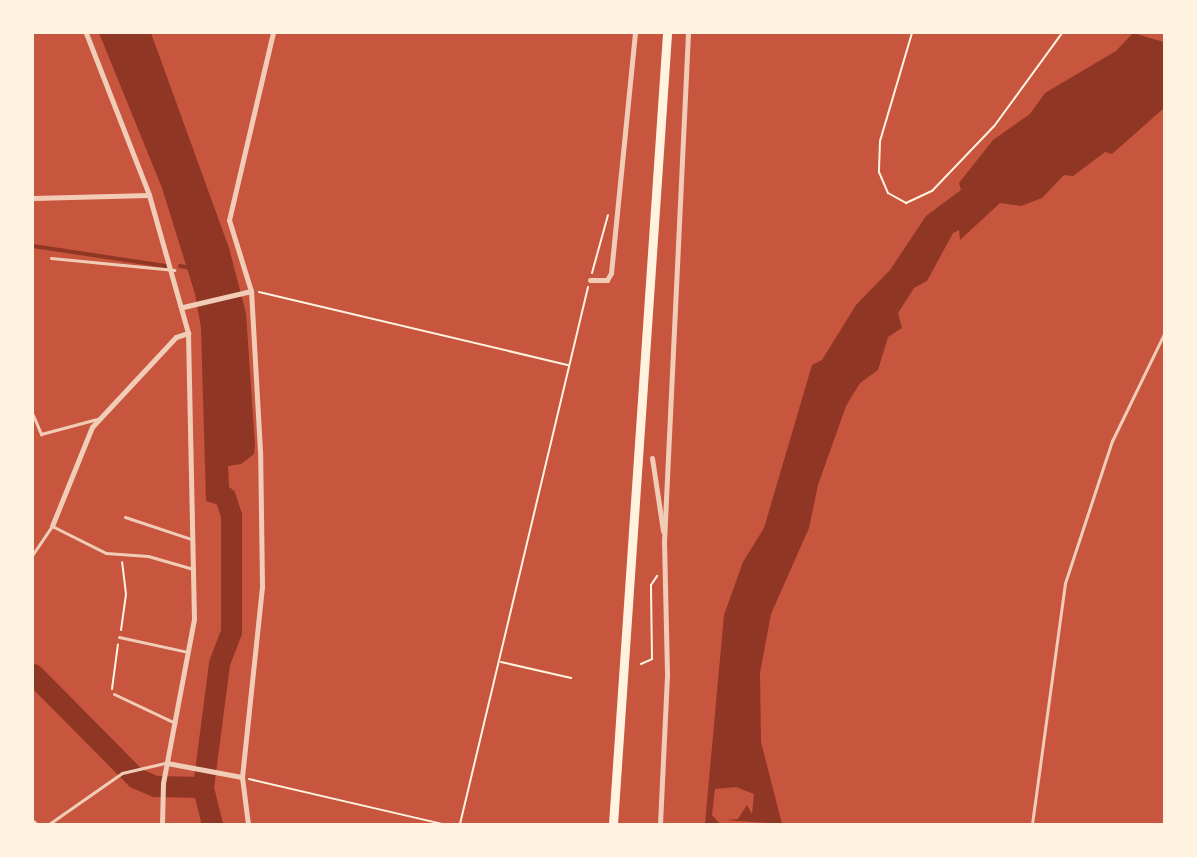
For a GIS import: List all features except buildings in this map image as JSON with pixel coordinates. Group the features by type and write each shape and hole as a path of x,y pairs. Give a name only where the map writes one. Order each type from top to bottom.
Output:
{"highway":[{"path":"613,824 667,33"}],"street":[{"path":"86,33 149,195 185,306 188,333 195,569 189,652 170,762 163,783 162,824"},
{"path":"248,824 240,777 262,586 248,291 229,220 273,33"},
{"path":"590,280 607,280 611,273 635,33"},
{"path":"660,824 667,673 664,542 688,33"},
{"path":"33,198 149,195"},
{"path":"185,306 248,291"},
{"path":"52,526 98,419 176,337 188,333"},
{"path":"652,458 664,542"},
{"path":"170,762 240,777"}],"lane":[{"path":"51,258 174,270"},
{"path":"1032,824 1065,583 1112,441 1164,334"},
{"path":"33,415 41,434 98,419"},
{"path":"125,517 195,539"},
{"path":"33,554 52,526 106,553 148,556 195,569"},
{"path":"119,637 189,652"},
{"path":"114,694 175,723"},
{"path":"50,824 122,773 170,762"}],"path":[{"path":"912,33 880,141 879,172 888,193 906,203 932,192 995,125 1062,33"},
{"path":"460,824 501,662 569,365 610,206"},
{"path":"248,291 569,365"},
{"path":"114,694 125,556"},
{"path":"641,664 652,659 651,585 664,572"},
{"path":"501,662 571,678"},
{"path":"240,777 442,824"}],"shaded area":[{"path":"99,33 151,33 229,248 246,313 255,445 254,454 241,464 228,466 231,527 222,506 206,501 201,328 195,294 162,188"},
{"path":"1133,33 1164,42 1164,108 1112,154 1105,152 1073,176 1064,175 1042,198 1021,206 1000,203 960,240 959,230 953,233 927,281 914,288 898,313 902,328 888,337 878,370 860,383 846,406 818,485 809,528 771,614 760,673 761,742 782,824 726,820 738,819 747,805 752,814 754,794 736,787 715,789 712,815 720,824 705,824 724,615 743,562 764,528 812,365 822,360 856,305 890,270 926,216 961,190 959,183 993,140 1030,114 1045,93 1116,51"}],"waterway":[{"path":"33,246 166,266"},
{"path":"180,266 191,268"},
{"path":"212,824 203,787 219,663 231,631 231,515 225,497"},
{"path":"33,674 136,778 155,786 203,787"}]}
